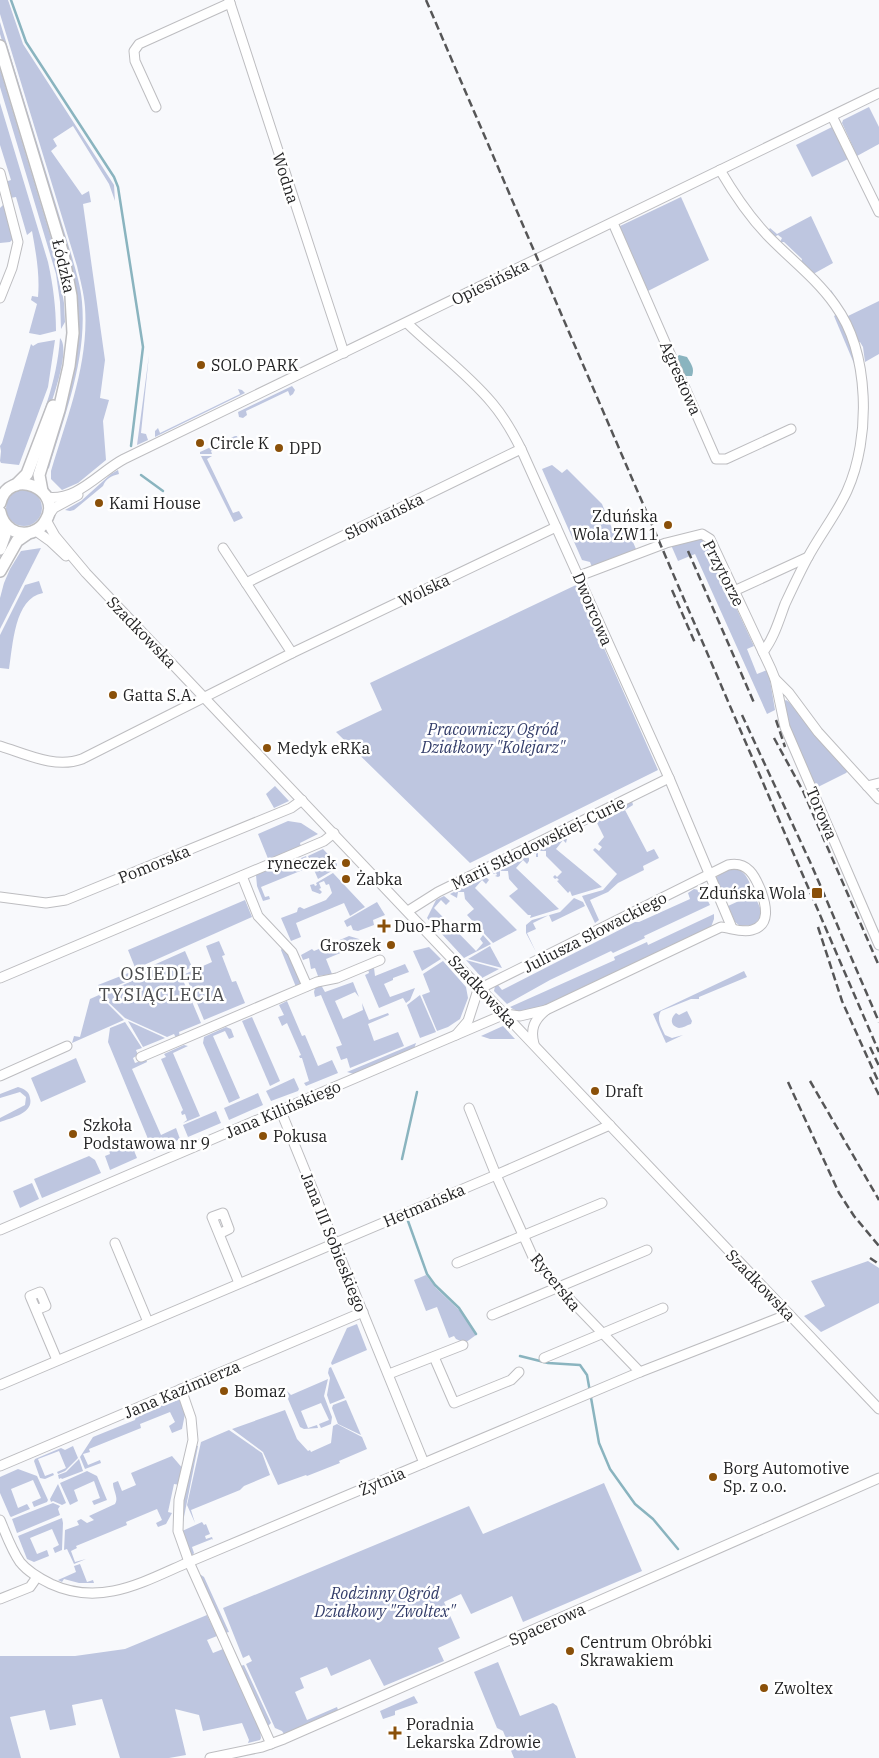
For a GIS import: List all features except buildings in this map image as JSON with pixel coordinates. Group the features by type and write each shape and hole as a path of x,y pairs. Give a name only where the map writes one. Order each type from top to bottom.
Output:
{"main road":[{"name":"Łódzka","path":"0,46 62,254 72,306 73,333 69,366 59,410 39,476 39,483 49,504 47,518"},
{"name":"Łódzka","path":"0,58 59,254 64,277 68,318 65,366 59,390 27,474 1,498"},
{"path":"16,485 31,485 44,494"},
{"path":"1,516 14,532 32,532"},
{"path":"0,550 5,535 1,516"},
{"path":"0,571 17,540 43,525 47,518"}],"street":[{"name":"Wodna","path":"156,107 135,61 134,51 139,44 230,2 344,353"},
{"name":"Opiesińska","path":"44,494 62,496 75,492 85,487 108,468 124,458 407,323 879,93"},
{"path":"832,116 879,212"},
{"path":"720,170 735,197 750,216 767,235 816,281 836,306 853,340 860,366 863,392 863,433 860,451 848,488 838,511 808,557 763,652"},
{"path":"0,173 18,242 12,268 0,298"},
{"name":"Agrestowa","path":"613,223 716,458 726,459 791,429"},
{"name":"Dworcowa","path":"407,323 476,385 494,404 508,424 579,576 669,778 732,928"},
{"name":"Słowiańska","path":"246,583 521,450"},
{"name":"Opiesińska","path":"47,518 54,508 83,492 102,473"},
{"name":"Szadkowska","path":"47,518 51,530 86,573 879,1410"},
{"name":"Wolska","path":"0,746 57,763 76,761 292,653 556,527"},
{"name":"Szadkowska","path":"32,532 50,541 86,573"},
{"name":"Przytorze","path":"579,576 666,543 702,534 710,539 775,679"},
{"path":"223,548 292,653"},
{"path":"734,591 808,557"},
{"path":"775,679 818,732 879,800"},
{"name":"Torowa","path":"775,679 785,727 879,945"},
{"name":"Marii Skłodowskiej-Curie","path":"408,911 438,892 669,778"},
{"path":"867,786 879,783"},
{"name":"Pomorska","path":"0,897 46,903 66,900 291,808 302,800"},
{"path":"0,978 324,841 334,833"},
{"name":"Juliusza Słowackiego","path":"481,989 733,864 744,867 755,876 765,902 766,914 764,920 754,930 743,931 732,928"},
{"path":"242,876 258,916 292,952 307,986"},
{"path":"505,1014 520,1016 546,1010 719,928 732,928"},
{"path":"141,1057 307,986 336,978 380,960"},
{"name":"Jana Kilińskiego","path":"456,1035 468,1021 477,993 481,989"},
{"path":"534,1045 532,1034 534,1022 546,1010"},
{"name":"Jana Kilińskiego","path":"0,1230 505,1014"},
{"path":"0,1076 67,1046"},
{"name":"Rycerska","path":"469,1108 496,1175 536,1261 601,1334 640,1372"},
{"name":"Jana III Sobieskiego","path":"280,1109 424,1464"},
{"name":"Hetmańska","path":"0,1385 610,1126"},
{"path":"457,1263 602,1203"},
{"path":"219,1234 239,1283"},
{"path":"115,1243 148,1322"},
{"path":"492,1315 647,1250"},
{"path":"544,1358 663,1308"},
{"path":"36,1310 57,1360"},
{"name":"Jana Kazimierza","path":"0,1466 363,1312"},
{"name":"Żytnia","path":"0,1520 2,1530 21,1563 37,1577 74,1592 108,1593 128,1587 189,1562 640,1372 788,1314"},
{"path":"389,1374 463,1345"},
{"path":"434,1357 454,1404 511,1380 519,1372"},
{"path":"182,1389 191,1418 193,1440 179,1500 177,1524 181,1543 271,1744"},
{"name":"Spacerowa","path":"210,1758 271,1744 879,1478"},
{"path":"0,1599 30,1587 37,1577"}],"green space":[{"path":"0,0 8,0 23,44 114,185 115,201 109,184 73,126 53,139 57,146 51,151 82,195 89,191 91,202 83,204 105,360 100,398 109,400 103,421 106,460 78,483 62,490 51,479 51,471 76,390 84,349 85,328 82,286 0,14"},
{"path":"0,22 72,257 81,296 83,323 78,365 62,427 49,468 46,470 72,366 63,244 0,34"},
{"path":"0,69 55,251 64,303 65,322 61,329 56,274 0,87"},
{"path":"0,103 48,262 51,279 56,331 40,335 29,333 37,304 31,300 32,296 38,297 37,264 32,231 27,235 16,197 10,198 5,182 11,180 0,145"},
{"path":"869,107 879,127 879,144 857,156 842,123 843,120"},
{"path":"832,127 848,159 812,177 796,145"},
{"path":"681,197 709,260 646,292 618,227"},
{"path":"3,205 5,206 13,239 10,242 0,243 0,208"},
{"path":"811,216 833,263 815,273 812,273 801,263 802,259 784,242 780,242 782,238 778,235 774,237 768,231 770,228 777,234"},
{"path":"831,290 848,316 879,301 879,354 865,362 863,347 860,342 857,342 830,293"},
{"path":"837,314 849,337 858,373 834,316"},
{"path":"60,338 63,347 59,379 46,419 28,463 25,461 52,386"},
{"path":"55,340 48,387 19,465 1,463 0,446 31,344 33,346 38,343"},
{"path":"149,355 141,433 146,434 148,440 137,445"},
{"path":"292,386 295,390 290,396 288,391 246,411 247,415 243,418 239,417 238,412"},
{"path":"238,389 245,393 155,437 155,431 158,428 160,433 240,394"},
{"path":"235,436 238,439 234,444 233,441 211,451 212,454 200,454 200,452"},
{"path":"201,456 212,456 207,459 233,513 239,511 243,518 234,522"},
{"path":"552,465 562,473 567,469 602,504 613,531 626,526 636,549 592,567 590,562 582,560 542,469"},
{"path":"118,470 119,474 108,479 103,486 74,510 65,510 81,501"},
{"path":"24,490 31,491 37,495 41,501 41,515 37,521 31,525 24,526 17,525 11,521 7,515 6,508 7,501 11,495 17,491"},
{"path":"699,538 706,543 754,646 747,649 757,674 767,670 775,710 767,714 695,554 678,561 671,545"},
{"path":"41,548 0,629 0,598 10,569 21,551"},
{"path":"39,581 43,593 33,597 21,613 14,636 9,669 0,668 0,635 25,585"},
{"name":"Pracowniczy Ogród Działkowy \"Kolejarz\"","path":"576,585 658,770 470,863 336,732 382,710 370,683"},
{"path":"786,700 832,755 848,771 846,773 816,788 788,725 783,702"},
{"path":"275,786 289,801 274,808 266,794"},
{"path":"632,801 633,805 625,810 647,852 654,849 659,858 643,866 644,870 618,883 608,892 590,900 599,920 595,923 582,896 603,890 617,874 593,850 595,848 599,851 602,847 598,844 604,837 595,819"},
{"path":"288,821 301,823 318,834 300,843 301,847 269,861 258,834"},
{"path":"562,836 567,839 566,843 563,840 556,849 602,887 572,896 570,891 568,893 557,881 559,880 557,878 553,877 555,875 557,877 562,872 546,856 546,851 538,851 538,857 536,857 536,853 534,854 531,851"},
{"path":"323,849 337,864 337,868 318,879 308,856"},
{"path":"524,854 529,858 529,861 527,864 523,860 516,868 559,909 530,918 531,915 528,915 509,896 518,889 509,879 508,871 500,871 500,876 498,877 495,876 497,875 496,873 494,874 491,871"},
{"path":"306,856 310,867 261,887 265,897 269,896 270,899 263,901 257,886 256,875 265,871 271,871"},
{"path":"730,868 742,871 752,889 726,901 716,878 720,873"},
{"path":"333,873 365,907 350,916 344,903 296,923 301,937 291,941 281,918 297,912 300,907 304,909 326,900 332,893 329,884 326,885 324,881 319,883 321,888 319,889 322,892 320,894 312,891 310,885 317,885 316,883"},
{"path":"485,876 489,880 486,884 482,880 475,888 517,930 493,943 467,915 474,909 465,899 464,892 458,892 457,898 450,894"},
{"path":"694,889 703,891 710,905 613,953 611,951 550,980 507,1004 494,991 495,986 498,985 502,990 635,922 639,922 690,899 688,893"},
{"path":"754,894 761,910 760,918 754,925 740,926 735,922 728,906"},
{"path":"444,896 450,901 446,905 441,900 434,908 476,951 483,943 480,939 483,935 491,944 464,958 427,918 436,900"},
{"path":"574,898 583,902 585,906 552,922 549,915 560,912"},
{"path":"245,900 252,917 144,965 138,977 101,992 98,985 136,970 128,950"},
{"path":"377,902 385,915 373,920 374,925 358,931 353,930 351,925 347,927 344,921"},
{"path":"714,914 711,927 546,1005 523,1012 510,1007 615,960 614,957 647,942 648,945"},
{"path":"548,915 533,923 536,929 527,933 536,952 526,933 526,925 532,920"},
{"path":"349,936 359,939 362,944 326,959 332,974 318,976 315,968 311,969 309,958 303,960 301,955 312,949 314,951"},
{"path":"219,941 225,955 222,956 232,982 236,981 245,1003 204,1020 185,974 212,962 206,946"},
{"path":"490,946 502,968 468,959"},
{"path":"429,947 441,959 422,971 413,951"},
{"path":"282,948 293,960 302,982 299,987 296,987 281,950"},
{"path":"185,951 192,967 180,973 201,1023 179,1032 180,1037 176,1038 174,1034 167,1037 125,1018 102,996 102,994 139,978 147,968"},
{"path":"466,960 499,969 482,978"},
{"path":"443,961 466,987 468,998 460,1019 448,1027 437,1031 422,995 430,992 423,974"},
{"path":"405,964 409,972 393,978 393,980 384,984 390,997 415,988 410,1000 406,1003 403,998 379,1008 365,975 369,973 368,969 374,968 375,976"},
{"path":"744,971 747,977 699,997 699,999 691,999 661,1011 659,1020 665,1035 672,1038 683,1035 666,1043 653,1014"},
{"path":"353,982 359,997 355,992 335,1001 343,1019 363,1010 362,1003 369,1020 388,1013 389,1015 368,1024 374,1041 398,1032 404,1046 350,1068 347,1058 341,1060 336,1047 342,1045 321,995 315,997 314,992 315,988 321,985 325,992"},
{"path":"99,995 124,1020 72,1043 74,1036 80,1037 90,999"},
{"path":"420,995 436,1032 420,1038 407,1005"},
{"path":"287,1001 302,1036 305,1035 318,1066 332,1060 338,1073 306,1086 304,1083 309,1081 302,1058 299,1056 301,1055 287,1023 282,1026 278,1017 284,1015 279,1005"},
{"path":"687,1011 692,1021 691,1024 680,1028 674,1026 672,1019 674,1015"},
{"path":"252,1017 280,1081 270,1086 242,1021"},
{"path":"128,1021 161,1036 165,1038 143,1047"},
{"path":"125,1022 142,1048 136,1050 138,1055 133,1058 135,1063 146,1059 147,1062 132,1069 161,1135 176,1128 180,1139 162,1148 161,1145 153,1151 108,1042 110,1028"},
{"path":"503,1026 515,1039 490,1039 481,1036"},
{"path":"226,1027 231,1029 234,1037 229,1039 225,1031 213,1036 240,1098 229,1103 203,1043 204,1037"},
{"path":"416,1043 414,1049 354,1074 347,1072"},
{"path":"184,1045 188,1046 173,1053 200,1116 183,1123 187,1120 185,1114 182,1115 181,1112 183,1110 161,1059 166,1057 164,1054"},
{"path":"76,1058 86,1082 41,1102 31,1078"},
{"path":"294,1078 299,1089 298,1091 271,1101 266,1091"},
{"path":"18,1087 29,1094 29,1108 15,1117 0,1122 0,1118 25,1105 26,1097 20,1092 0,1098 0,1094"},
{"path":"258,1093 263,1105 229,1120 224,1108"},
{"path":"216,1111 221,1123 188,1137 183,1125"},
{"path":"128,1142 131,1143 137,1158 110,1170 105,1156 110,1154 109,1150"},
{"path":"89,1156 95,1160 101,1173 42,1198 34,1179"},
{"path":"32,1183 39,1199 20,1208 13,1191"},
{"path":"868,1261 879,1268 879,1303 821,1332 804,1316 825,1306 811,1281"},
{"path":"426,1275 436,1288 461,1312 476,1335 465,1343 454,1336 449,1338 437,1307 426,1311 414,1280"},
{"path":"357,1324 367,1350 332,1365 331,1363 347,1328"},
{"path":"331,1367 345,1398 330,1404 327,1395 330,1378 328,1373"},
{"path":"328,1379 324,1396 332,1417 331,1424 321,1428 319,1424 329,1420 321,1403 301,1411 308,1428 317,1425 318,1428 304,1429 300,1427 288,1399 287,1391 291,1395"},
{"path":"179,1398 185,1414 182,1429 172,1433 169,1426 175,1422 170,1412 140,1424 141,1428 89,1449 90,1452 83,1454 88,1465 100,1460 101,1463 85,1469 80,1457 93,1437 135,1420 136,1417"},
{"path":"346,1400 361,1435 338,1424 332,1408 333,1405"},
{"path":"285,1410 297,1439 308,1451 310,1450 311,1452 331,1443 333,1426 337,1424 362,1437 367,1449 339,1461 340,1463 278,1485 263,1452 232,1429"},
{"path":"229,1430 262,1453 270,1475 244,1486 240,1490 191,1510 195,1523 187,1505 201,1442"},
{"path":"195,1445 198,1446 183,1522 179,1522 180,1511"},
{"path":"73,1446 78,1458 65,1471 58,1474 57,1472 66,1468 59,1451 38,1459 45,1476 53,1473 54,1475 45,1479 40,1478 35,1459 61,1448 65,1450"},
{"path":"172,1456 184,1470 180,1485 174,1484 168,1512 172,1513 166,1524 158,1527 156,1523 162,1520 157,1509 126,1522 127,1525 76,1546 77,1548 71,1551 75,1562 86,1559 74,1564 67,1549 64,1550 65,1530 79,1525 77,1521 81,1519 87,1523 94,1520 89,1516 115,1504 113,1483 118,1481 122,1491 136,1485 131,1473"},
{"path":"79,1459 83,1471 59,1479 58,1475 66,1472"},
{"path":"18,1469 37,1476 48,1500 34,1507 32,1502 41,1498 33,1480 11,1489 18,1508 27,1504 30,1509 11,1517 0,1493 0,1477"},
{"path":"87,1471 97,1476 107,1500 94,1505 92,1501 100,1498 94,1481 74,1490 78,1501 70,1505 60,1483"},
{"name":"Rodzinny Ogród Działkowy \"Zwoltex\"","path":"604,1483 642,1571 523,1622 512,1596 471,1614 461,1594 444,1602 460,1638 438,1648 444,1661 384,1686 370,1659 331,1676 327,1667 300,1678 304,1688 295,1692 307,1720 337,1707 338,1710 284,1734 275,1728 246,1664 252,1661 249,1655 243,1658 223,1608 469,1506 483,1534"},
{"path":"58,1484 66,1503 62,1505 51,1502 50,1499"},
{"path":"53,1503 60,1506 58,1509 60,1515 17,1533 12,1519"},
{"path":"62,1518 62,1550 55,1553 53,1548 59,1545 52,1529 30,1538 37,1554 47,1550 49,1556 34,1562 27,1559 18,1536"},
{"path":"202,1522 204,1525 206,1524 210,1534 205,1536 206,1539 212,1537 213,1540 192,1547 194,1553 190,1556 180,1532"},
{"path":"80,1564 87,1582 93,1580 94,1583 79,1583 64,1579 62,1582 58,1580 76,1572 74,1566"},
{"path":"199,1576 204,1577 229,1632 225,1633"},
{"path":"207,1615 217,1636 207,1640 213,1653 223,1649 260,1730 260,1740 248,1743 249,1740 242,1723 203,1731 199,1715 175,1709 186,1755 169,1758 120,1758 102,1699 72,1705 76,1725 50,1730 45,1710 10,1717 21,1758 0,1758 0,1656 75,1656 125,1649"},
{"path":"498,1662 520,1716 553,1703 557,1706 576,1758 514,1758 503,1731 497,1728 474,1672"},
{"path":"244,1665 271,1723 267,1727 240,1666"},
{"path":"414,1696 418,1703 395,1711 395,1715 383,1719 380,1711"}],"shaded area":[{"path":"679,355 687,357 693,368 692,376 684,376 676,358"}],"waterway":[{"path":"11,0 26,42 114,177 118,187 143,347 131,446"},
{"path":"141,475 163,491"},
{"path":"402,1159 417,1092"},
{"path":"408,1221 427,1274 435,1285 459,1308 476,1334"},
{"path":"520,1356 548,1363 580,1365 587,1375 599,1443 610,1469 635,1504 653,1519 678,1549"}],"railway":[{"path":"426,0 879,1052"},
{"path":"688,551 755,705"},
{"path":"672,590 695,643"},
{"path":"742,715 811,864 879,1022"},
{"path":"776,720 785,747"},
{"path":"774,738 803,791 879,966"},
{"path":"818,927 842,1001 879,1083"},
{"path":"870,1047 879,1066"},
{"path":"870,1077 879,1095"},
{"path":"810,1081 879,1200"},
{"path":"788,1082 839,1193 854,1216 879,1246"},
{"path":"870,1258 879,1264"}],"place":[{"name":"SOLO PARK","path":"201,365"},
{"name":"Circle K","path":"200,443"},
{"name":"DPD","path":"279,448"},
{"name":"Kami House","path":"99,503"},
{"name":"Zduńska Wola ZW11","path":"668,525"},
{"name":"Gatta S.A.","path":"113,695"},
{"name":"Medyk eRKa","path":"267,748"},
{"name":"ryneczek","path":"346,863"},
{"name":"Żabka","path":"346,879"},
{"name":"Zduńska Wola","path":"817,893"},
{"name":"Duo-Pharm","path":"384,926"},
{"name":"Groszek","path":"391,945"},
{"name":"Draft","path":"595,1091"},
{"name":"Szkoła Podstawowa nr 9","path":"73,1134"},
{"name":"Pokusa","path":"263,1136"},
{"name":"Bomaz","path":"224,1391"},
{"name":"Borg Automotive Sp. z o.o.","path":"713,1477"},
{"name":"Centrum Obróbki Skrawakiem","path":"570,1651"},
{"name":"Zwoltex","path":"764,1688"},
{"name":"Poradnia Lekarska Zdrowie","path":"395,1733"}],"district":[{"name":"OSIEDLE TYSIĄCLECIA","path":"162,984"}]}
